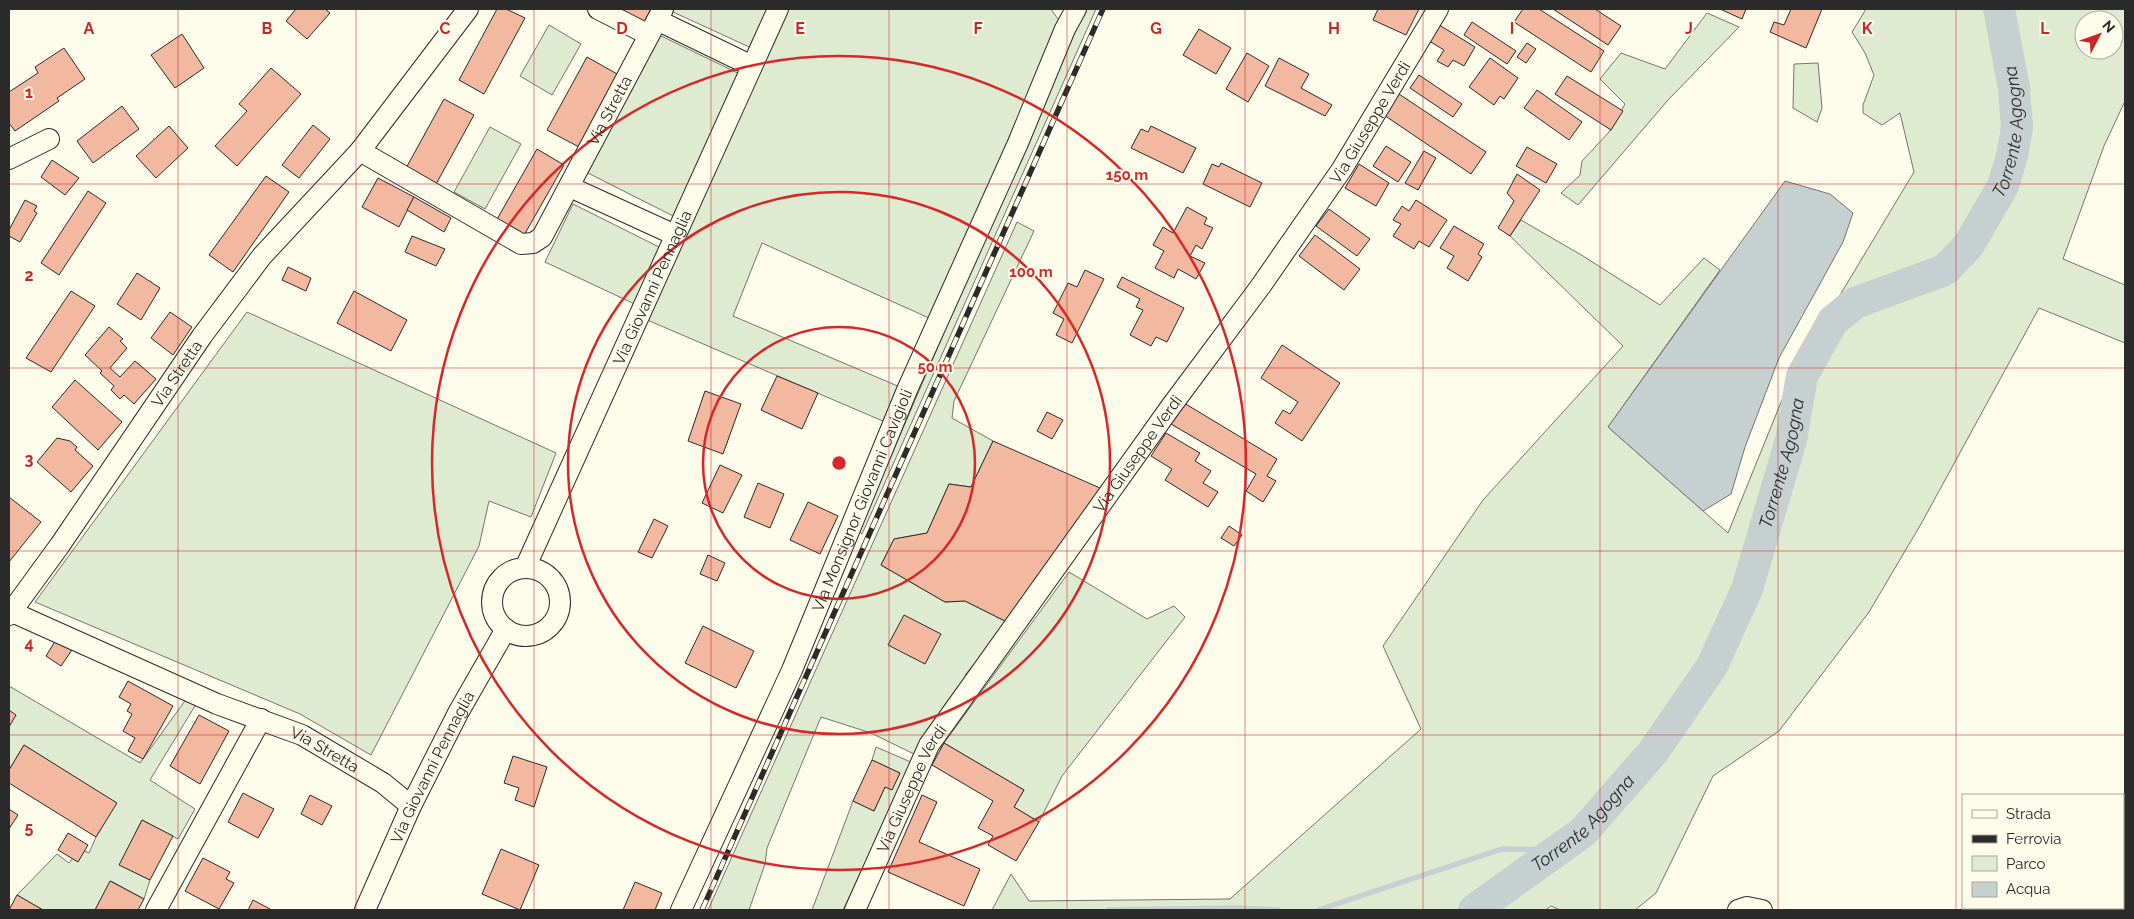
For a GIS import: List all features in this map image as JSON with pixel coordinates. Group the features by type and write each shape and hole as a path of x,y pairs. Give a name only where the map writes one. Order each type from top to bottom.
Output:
{"street":[{"name":"Via Stretta","path":"411,806 384,783 302,735 217,704 10,613 60,545 202,336 262,256 360,151 468,9"},
{"path":"598,9 656,21 752,66"},
{"name":"Via Giovanni Pennaglia","path":"524,568 778,9"},
{"name":"Via Monsignor Giovanni Cavigioli","path":"681,910 792,670 907,390 1018,143 1065,29 1076,9"},
{"name":"Via Giuseppe Verdi","path":"856,910 929,745 1166,413 1260,287 1342,169 1438,9"},
{"name":"Via Stretta","path":"360,151 521,244 532,243 542,237 656,21"},
{"path":"9,159 49,139"},
{"path":"570,186 675,235"},
{"path":"524,568 537,570 549,576 557,586 560,599 559,612 553,624 543,632 530,636 517,635 506,629 497,619 492,606 494,592 500,580 511,572 524,568"},
{"name":"Via Giovanni Pennaglia","path":"365,910 411,806 458,713 506,629"},
{"path":"156,910 261,719"},
{"path":"1738,910 1747,908 1762,910"}],"green space":[{"path":"674,9 1051,9 1065,29 938,322 762,243 733,316 907,390 892,425 638,316 641,307 545,262 573,204 667,251 681,220 588,173 655,33 746,77 758,51 673,12"},
{"path":"1085,9 1096,9 862,534 859,531"},
{"path":"1866,9 2125,9 2125,101 2104,146 2063,259 2125,285 2125,343 2039,308 1921,524 1869,612 1779,731 1713,776 1656,893 1635,910 1560,910 1551,906 1546,910 992,910 1011,874 1029,901 1230,899 1421,729 1383,646 1483,500 1623,346 1510,236 1521,220 1583,256 1660,305 1704,258 1720,270 1608,427 1728,533 1792,375 1914,172 1900,113 1882,125 1863,113 1863,105 1874,75 1865,53 1852,32"},
{"path":"1707,13 1739,27 1668,100 1578,205 1561,193 1580,175 1582,161 1611,130 1625,104 1600,79 1621,53 1665,69"},
{"path":"549,25 581,44 552,95 520,76"},
{"path":"1818,63 1822,108 1817,122 1793,108 1794,64"},
{"path":"490,127 521,144 485,209 454,192"},
{"path":"1017,222 1034,231 954,401 952,418 993,441 971,487 949,484 927,533 894,539 881,565 945,602 965,601 1009,623 965,675 969,679 916,755 871,733 821,717 767,848 765,864 749,910 708,910"},
{"path":"247,312 556,453 531,517 489,501 479,546 371,755 300,714 35,602"},
{"path":"1069,572 1147,619 1174,606 1185,617 1062,776 1039,822 1014,807 1024,790 944,743"},
{"path":"9,686 140,763 192,691 201,696 150,780 195,809 178,839 142,820 120,865 150,880 144,899 111,881 95,910 43,910 17,895 57,854 69,863 80,849 89,853 116,803 24,745 9,770"},
{"path":"876,747 913,763 843,910 812,910 853,801 874,811 885,787 892,789 900,773 872,760"}],"water":[{"path":"1785,181 1830,194 1853,213 1843,242 1779,358 1745,447 1731,494 1703,511 1608,427"}],"building":[{"path":"296,9 325,9 330,13 307,39 286,21"},
{"path":"497,9 506,9 525,18 484,94 459,80"},
{"path":"619,9 651,9 644,22"},
{"path":"1378,9 1419,9 1406,35 1373,20"},
{"path":"1523,9 1539,9 1604,51 1591,72 1514,22"},
{"path":"1553,9 1595,9 1621,26 1608,45"},
{"path":"1720,9 1746,9 1742,19"},
{"path":"1791,9 1822,9 1806,48 1770,32 1774,22 1784,25"},
{"path":"1472,22 1516,51 1507,64 1464,35"},
{"path":"1436,23 1475,47 1464,66 1453,60 1448,67 1437,61 1444,50 1426,39"},
{"path":"1199,29 1231,48 1216,74 1183,55"},
{"path":"182,34 204,68 175,88 151,55"},
{"path":"1527,43 1536,49 1526,63 1517,57"},
{"path":"64,48 85,79 57,98 59,101 15,131 9,123 9,92 38,73 35,67"},
{"path":"1247,53 1269,66 1248,102 1226,89"},
{"path":"587,57 619,75 579,147 547,130"},
{"path":"1279,58 1309,74 1301,88 1332,105 1325,116 1265,86"},
{"path":"1490,58 1518,78 1504,99 1500,96 1494,105 1469,87"},
{"path":"271,68 301,94 237,166 215,146 247,111 239,104"},
{"path":"1419,75 1462,104 1453,117 1410,88"},
{"path":"1567,76 1623,111 1611,130 1555,94"},
{"path":"1537,90 1582,122 1569,140 1524,108"},
{"path":"1396,92 1486,152 1471,174 1381,113"},
{"path":"444,99 474,115 435,186 405,170"},
{"path":"122,106 139,129 93,163 77,141"},
{"path":"313,125 330,139 299,178 282,165"},
{"path":"169,126 188,148 156,178 136,156"},
{"path":"1151,126 1196,148 1183,173 1131,148 1141,129 1148,132"},
{"path":"1386,146 1411,162 1398,182 1373,166"},
{"path":"1527,147 1557,164 1546,183 1516,166"},
{"path":"537,149 564,165 523,237 496,221"},
{"path":"1424,151 1436,158 1418,190 1405,183"},
{"path":"52,160 79,178 65,195 41,177"},
{"path":"1221,163 1262,183 1250,207 1203,184 1212,164 1219,167"},
{"path":"1359,164 1389,183 1376,206 1345,188"},
{"path":"1517,174 1540,190 1510,236 1498,228 1514,201 1507,193"},
{"path":"266,176 289,192 233,272 209,255"},
{"path":"378,178 414,197 399,227 362,207"},
{"path":"88,191 106,203 59,275 41,263"},
{"path":"414,197 451,218 444,232 407,210"},
{"path":"25,200 37,206 34,211 37,213 20,242 9,236 9,230"},
{"path":"1416,200 1447,220 1429,247 1419,241 1414,249 1393,236 1401,224 1393,220 1402,206 1409,211"},
{"path":"1187,207 1207,218 1204,224 1213,228 1202,249 1196,245 1190,256 1205,263 1196,279 1178,269 1174,278 1155,268 1164,251 1153,245 1163,227 1173,233"},
{"path":"1329,209 1370,239 1357,256 1316,226"},
{"path":"1454,226 1484,244 1478,254 1482,257 1468,281 1447,268 1454,256 1440,248"},
{"path":"1315,235 1360,269 1344,290 1299,256"},
{"path":"412,236 445,249 436,266 405,252"},
{"path":"288,267 311,278 306,291 282,280"},
{"path":"1085,270 1104,279 1072,343 1056,335 1064,319 1053,313 1068,283 1077,287"},
{"path":"137,273 160,288 141,320 117,304"},
{"path":"1122,277 1184,308 1167,342 1156,337 1151,346 1130,335 1143,310 1136,307 1140,299 1117,287"},
{"path":"71,291 95,306 51,372 26,358"},
{"path":"354,291 407,320 391,351 337,323"},
{"path":"170,312 192,327 173,355 151,338"},
{"path":"109,327 123,339 120,341 127,348 110,368 120,377 135,361 156,379 134,404 124,395 120,399 111,390 114,386 85,355"},
{"path":"1282,345 1340,383 1302,441 1275,423 1283,410 1290,414 1298,402 1261,378"},
{"path":"777,376 818,393 802,429 761,410"},
{"path":"75,380 122,422 98,450 52,407"},
{"path":"705,391 741,404 723,454 688,441"},
{"path":"1184,403 1277,459 1267,476 1276,481 1263,502 1246,491 1256,474 1171,424"},
{"path":"1047,412 1063,420 1052,439 1037,431"},
{"path":"1166,433 1200,453 1195,461 1211,471 1203,483 1218,492 1208,507 1165,480 1172,469 1151,456"},
{"path":"57,438 70,441 77,447 75,450 93,466 71,492 37,462"},
{"path":"993,441 1100,488 1009,623 965,601 945,602 881,565 894,539 927,533 949,484 971,487"},
{"path":"720,465 742,475 723,513 702,503"},
{"path":"758,483 784,494 770,528 744,517"},
{"path":"9,497 41,522 9,562"},
{"path":"808,502 838,516 820,554 790,540"},
{"path":"654,519 668,526 652,558 638,552"},
{"path":"1229,526 1242,535 1234,546 1221,538"},
{"path":"708,555 725,563 717,581 700,574"},
{"path":"904,615 941,634 925,664 888,645"},
{"path":"703,626 754,651 736,688 685,663"},
{"path":"57,638 74,647 61,666 46,656"},
{"path":"128,681 173,706 143,759 128,751 135,738 123,731 132,714 127,711 131,704 119,697"},
{"path":"9,710 16,715 9,727"},
{"path":"199,715 229,731 200,784 170,766"},
{"path":"944,743 1024,790 1014,807 1039,822 1016,861 988,845 993,836 978,828 993,801 932,765"},
{"path":"24,745 117,803 96,837 9,783 9,770"},
{"path":"513,756 547,767 534,807 515,800 519,788 504,783"},
{"path":"872,760 900,773 892,790 885,787 874,811 853,801"},
{"path":"243,793 274,809 258,838 228,822"},
{"path":"310,795 332,806 322,825 301,814"},
{"path":"922,795 937,802 919,842 980,869 964,906 888,872"},
{"path":"9,809 18,815 9,829"},
{"path":"142,820 173,836 150,880 119,865"},
{"path":"68,833 88,845 78,862 58,850"},
{"path":"501,849 539,865 520,910 482,894"},
{"path":"2125,853 2124,908 2124,856"},
{"path":"203,858 230,872 226,879 234,883 219,909 185,891"},
{"path":"110,881 144,899 138,910 95,910"},
{"path":"635,882 662,893 655,910 623,910"},
{"path":"17,895 43,910 9,910"},
{"path":"253,900 270,909 248,910"},
{"path":"2104,909 2123,909 2123,910"}],"waterway":[{"name":"Torrente Agogna","path":"1474,910 1583,832 1653,752 1712,666 1747,589 1791,440 1802,376 1833,321 1855,303 1945,270 1968,246 2003,186 2012,156 2017,128 2014,88 1999,9"},
{"path":"1318,910 1502,849 1558,850"},
{"path":"1108,910 1234,908 1278,910"}],"railway":[{"path":"702,910 1103,9"}]}
